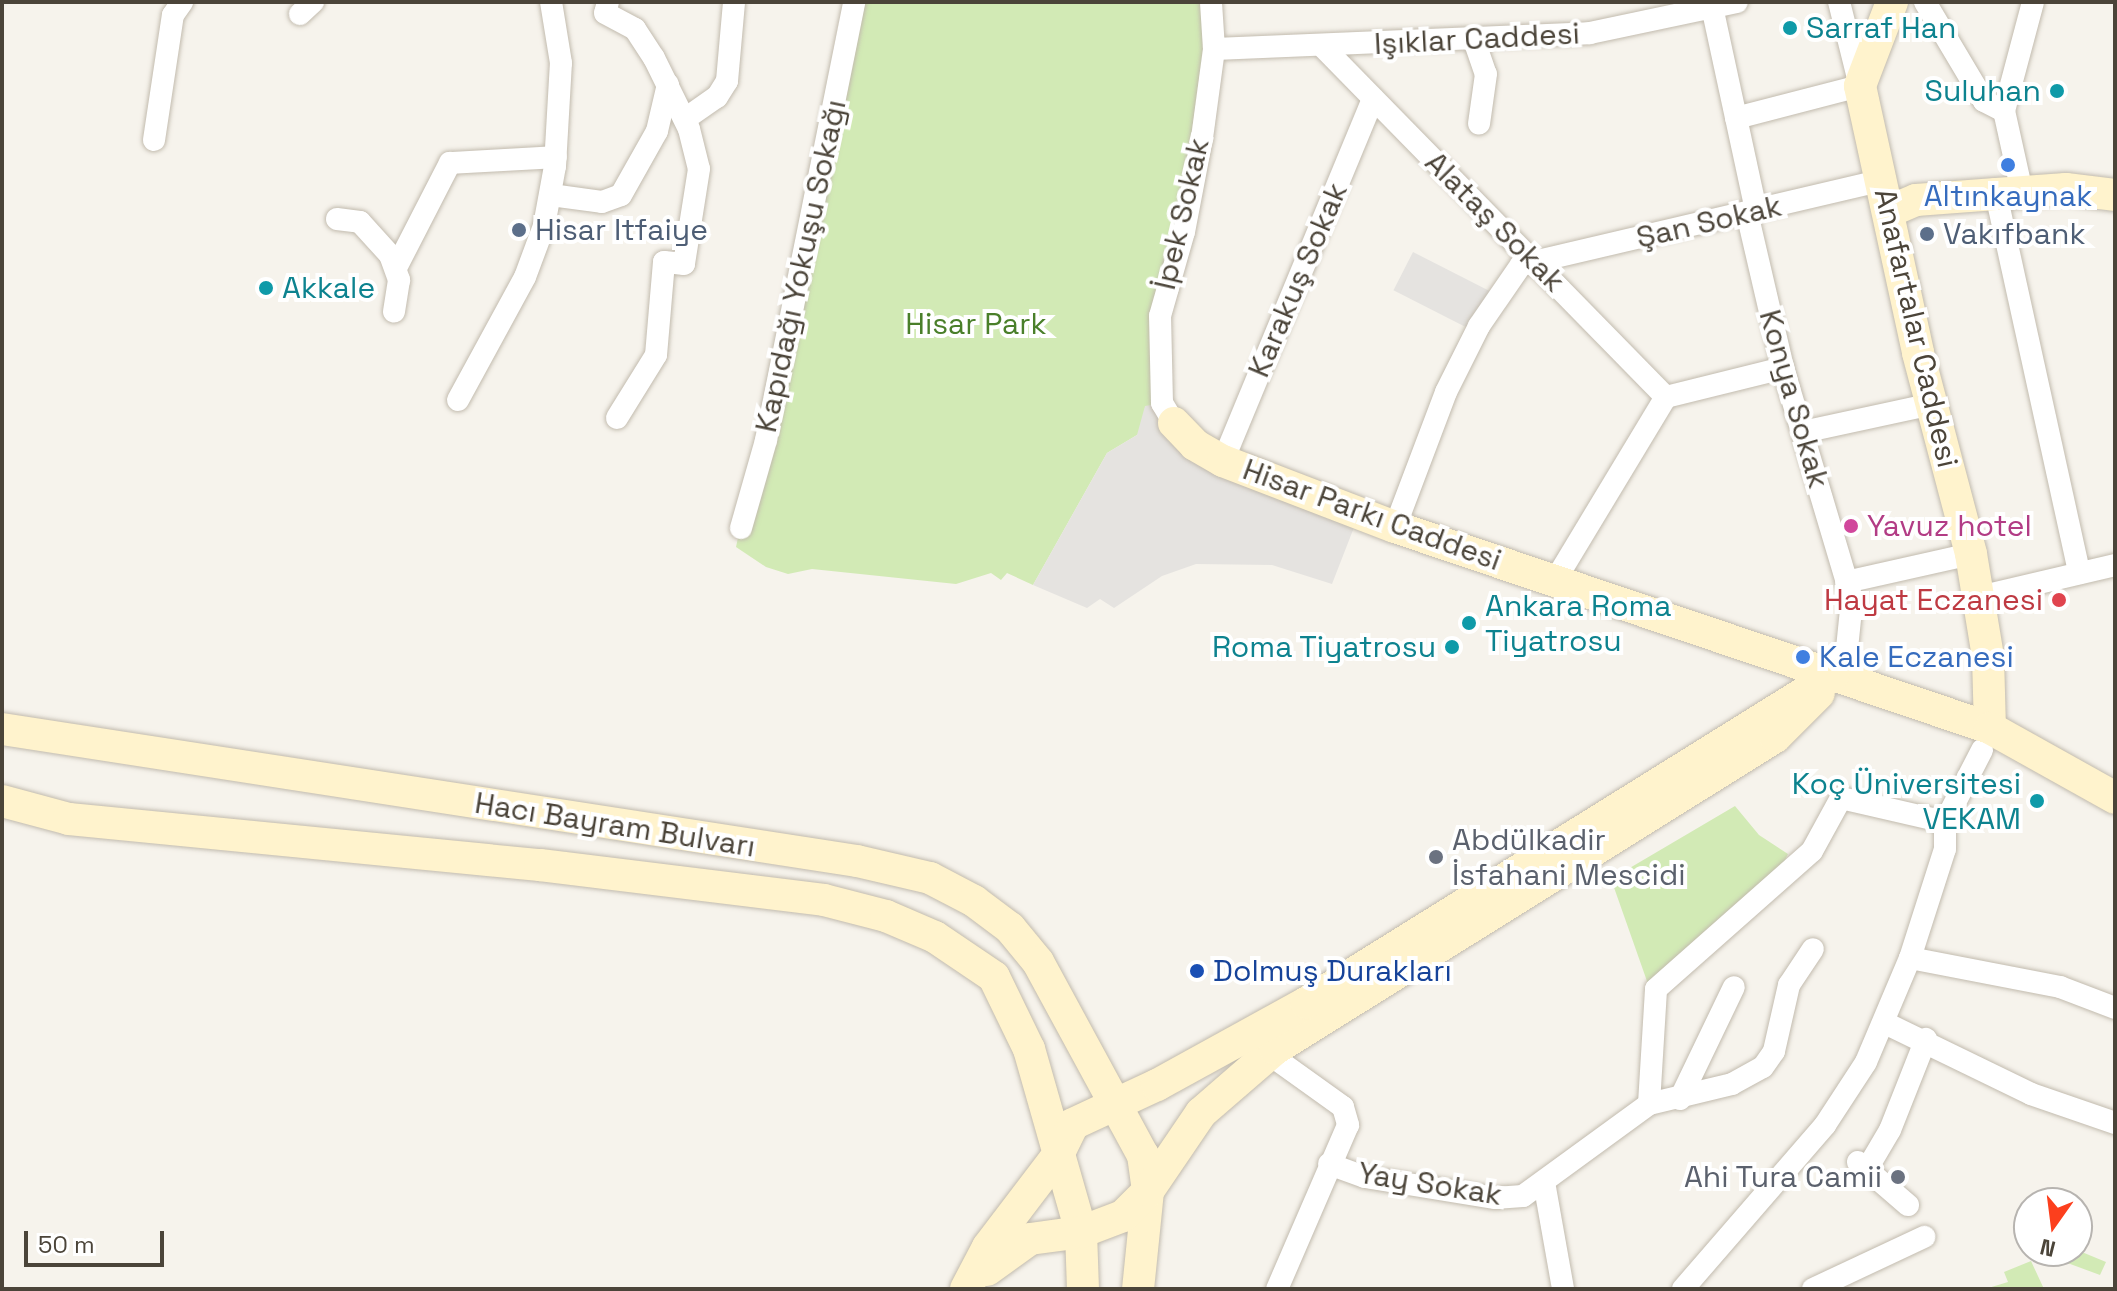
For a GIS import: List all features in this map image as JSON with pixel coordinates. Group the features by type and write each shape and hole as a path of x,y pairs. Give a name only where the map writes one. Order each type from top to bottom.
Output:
{"main road":[{"path":"1860,86 1892,2"},
{"name":"Anafartalar Caddesi","path":"1860,86 1932,404 1971,554 1992,688 1986,739"},
{"path":"1890,211 1916,200 2009,193 2066,189 2115,195"},
{"name":"Hisar Parkı Caddesi","path":"1174,423 1195,445 1223,461 1395,527 1833,675 1986,739"},
{"path":"966,1288 1030,1239 1081,1232 1123,1216 1148,1191 1201,1113 1269,1054 1775,737 1805,712 1833,675"},
{"path":"966,1288 988,1247 1058,1155 1073,1124 1306,1003 1833,675"},
{"name":"Hacı Bayram Bulvarı","path":"2,729 857,861 930,878 974,901 1010,928 1038,962 1113,1105 1143,1155 1148,1191 1138,1289"},
{"path":"1986,739 2115,777"},
{"path":"2057,762 2115,798"},
{"name":"Hacı Bayram Bulvarı","path":"2,801 69,819 540,865 824,900 886,916 935,937 994,977 1029,1049 1081,1232 1083,1289"}],"street":[{"path":"154,140 173,15 182,2"},
{"path":"458,400 525,277 551,195 556,157 561,44 551,2"},
{"path":"608,2 605,13 635,29 668,84 685,119 699,169 697,208 684,264 664,262 654,361 617,418"},
{"path":"685,119 717,97 727,81 734,2"},
{"name":"Kapıdağı Yokuşu Sokağı","path":"741,528 766,440 854,2"},
{"name":"İpek Sokak","path":"1174,423 1162,403 1160,316 1193,194 1214,49 1211,2"},
{"name":"Işıklar Caddesi","path":"1214,49 1324,48 1590,33 1711,5 1737,2"},
{"path":"1736,118 1860,86 1839,2"},
{"path":"1925,2 1984,101 2004,111"},
{"path":"2033,2 2004,111 2009,193 2079,573"},
{"name":"Konya Sokak","path":"1711,5 1736,118 1783,368 1846,582 1851,618 1847,648 1833,675"},
{"path":"1474,40 1486,74 1479,124"},
{"name":"Alataş Sokak","path":"1324,48 1666,397"},
{"path":"551,195 616,200 657,131 668,84"},
{"name":"Karakuş Sokak","path":"1223,461 1373,99"},
{"path":"394,312 397,266 450,163 556,157"},
{"name":"Şan Sokak","path":"1536,261 1882,180"},
{"path":"337,219 368,228 397,266"},
{"path":"1395,527 1446,392 1479,326 1516,271 1536,261"},
{"path":"1556,579 1666,397 1783,368"},
{"path":"1803,432 1932,404"},
{"path":"1846,582 1971,554"},
{"path":"1979,597 2115,565"},
{"path":"1683,1289 1825,1125 1885,1023 1910,958 1945,849 1945,822 1986,739"},
{"path":"1649,1104 1656,989 1812,851 1841,798 1945,822"},
{"path":"1563,1289 1544,1182 1649,1104 1680,1099 1732,1084 1763,1067 1774,1051 1789,985 1813,949"},
{"path":"1910,958 2060,987 2115,1008"},
{"path":"1680,1099 1734,987"},
{"path":"1885,1023 1926,1039 2031,1094 2114,1124"},
{"path":"1908,1205 1862,1165 1890,1130 1926,1039"},
{"path":"1269,1054 1348,1115 1348,1125 1329,1164"},
{"name":"Yay Sokak","path":"1277,1289 1329,1164 1380,1180 1495,1198 1523,1196 1544,1182"},
{"path":"1813,1289 1924,1237"}],"green space":[{"name":"Hisar Park","path":"854,2 1211,2 1213,29 1170,266 1162,403 1137,435 1107,453 1033,585 1007,573 1001,580 991,573 956,584 812,569 788,574 766,567 736,547"},
{"path":"1735,806 1759,835 1788,854 1779,872 1648,984 1611,879"},
{"path":"2093,1257 2106,1262 2100,1275 2078,1267 2093,1267"},
{"path":"2016,1267 2034,1267 2044,1289 1985,1289 2008,1282 2004,1272"}],"shaded area":[{"path":"1413,252 1491,291 1471,330 1393,290"},
{"path":"1162,403 1174,423 1360,512 1332,584 1272,565 1196,564 1162,576 1114,608 1100,599 1087,608 1033,585 1107,453 1137,435 1145,406"}],"place":[{"name":"Sarraf Han","path":"1790,28"},
{"name":"Suluhan","path":"2057,91"},
{"name":"Altınkaynak","path":"2008,165"},
{"name":"Hisar Itfaiye","path":"519,230"},
{"name":"Vakıfbank","path":"1927,234"},
{"name":"Akkale","path":"266,288"},
{"name":"Yavuz hotel","path":"1851,526"},
{"name":"Hayat Eczanesi","path":"2059,600"},
{"name":"Ankara Roma Tiyatrosu","path":"1469,623"},
{"name":"Roma Tiyatrosu","path":"1452,647"},
{"name":"Kale Eczanesi","path":"1803,657"},
{"name":"Koç Üniversitesi VEKAM","path":"2037,801"},
{"name":"Abdülkadir İsfahani Mescidi","path":"1436,857"},
{"name":"Dolmuş Durakları","path":"1197,971"},
{"name":"Ahi Tura Camii","path":"1898,1177"}]}
